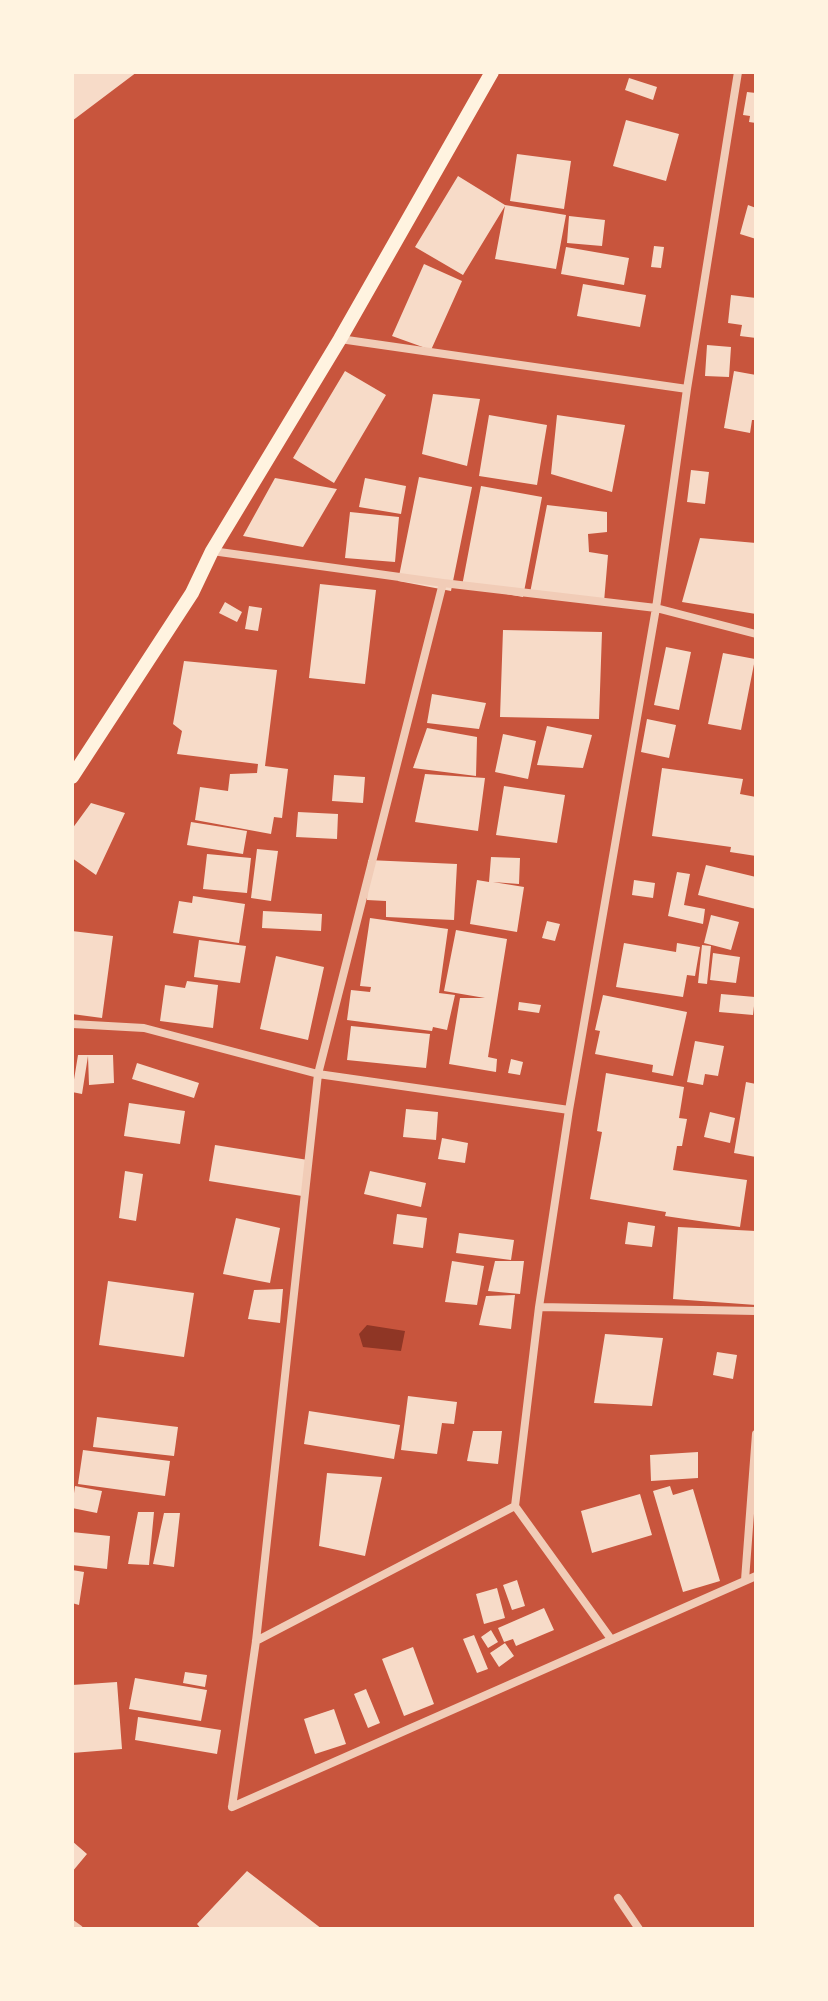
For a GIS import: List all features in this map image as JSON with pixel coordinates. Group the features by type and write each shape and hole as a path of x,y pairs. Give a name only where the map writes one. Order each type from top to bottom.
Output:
{"main road":[{"path":"72,777 192,593 212,551 340,339 492,72"}],"street":[{"path":"611,1639 515,1506 539,1307 569,1110 656,608 687,389 738,72"},
{"path":"340,339 687,389"},
{"path":"212,551 656,608 756,634"},
{"path":"443,583 318,1074 256,1641 232,1807 756,1576"},
{"path":"72,1024 144,1028 318,1074 569,1110"},
{"path":"539,1307 756,1311"},
{"path":"745,1580 752,1558 756,1434"},
{"path":"256,1641 515,1506"},
{"path":"618,1898 639,1929"},
{"path":"72,1924 79,1929"}],"shaded area":[{"path":"367,1325 405,1331 401,1351 363,1347 359,1334"}],"building":[{"path":"72,72 137,72 72,121"},
{"path":"629,78 657,87 653,100 625,90"},
{"path":"747,92 756,93 756,123 749,122 750,116 743,115"},
{"path":"626,120 679,134 666,181 613,166"},
{"path":"517,154 571,161 564,209 510,201"},
{"path":"458,176 505,205 566,215 556,269 495,259 505,206 463,275 415,247"},
{"path":"748,205 756,208 756,239 740,234"},
{"path":"569,216 605,220 602,246 567,243"},
{"path":"654,246 664,247 661,268 651,267"},
{"path":"566,247 629,258 624,285 561,274"},
{"path":"424,264 462,281 431,350 392,336"},
{"path":"583,284 646,295 640,327 577,316"},
{"path":"731,295 756,298 756,338 740,336 742,325 728,323"},
{"path":"707,345 731,347 729,377 705,376"},
{"path":"345,371 386,395 334,483 293,458"},
{"path":"734,371 756,375 756,420 752,420 750,433 724,428"},
{"path":"433,394 480,399 467,466 422,454"},
{"path":"489,415 547,425 537,485 479,476"},
{"path":"557,415 625,425 612,492 551,474"},
{"path":"691,470 709,472 705,504 687,502"},
{"path":"419,477 472,487 451,591 398,581"},
{"path":"275,478 337,489 303,547 243,536"},
{"path":"365,478 406,486 401,514 359,507"},
{"path":"481,486 542,497 523,597 462,586"},
{"path":"547,505 607,512 607,532 588,534 589,552 608,555 604,602 530,593"},
{"path":"350,512 399,517 395,562 345,558"},
{"path":"700,538 756,543 756,614 682,602"},
{"path":"320,584 376,590 365,684 309,678"},
{"path":"225,602 242,612 237,622 219,613"},
{"path":"249,606 262,608 258,631 245,629"},
{"path":"503,630 602,632 599,719 500,717"},
{"path":"666,647 691,652 679,710 654,705"},
{"path":"723,653 755,659 741,730 708,724"},
{"path":"184,661 277,670 265,766 288,769 282,818 274,817 271,834 195,820 200,787 228,791 230,774 257,773 258,764 177,754 182,731 173,724"},
{"path":"432,694 486,703 479,729 427,723"},
{"path":"647,719 676,725 669,758 641,752"},
{"path":"547,726 592,735 583,768 537,765"},
{"path":"427,728 477,737 476,776 413,768"},
{"path":"503,734 536,741 528,779 495,772"},
{"path":"662,768 743,779 740,794 756,797 756,856 730,852 731,847 652,836"},
{"path":"425,774 485,778 478,831 415,822"},
{"path":"334,775 365,777 363,803 332,801"},
{"path":"504,786 565,795 557,843 496,835"},
{"path":"91,803 125,813 96,875 72,858 72,829"},
{"path":"298,812 338,814 337,839 296,837"},
{"path":"191,822 247,831 243,854 187,845"},
{"path":"257,849 278,851 271,901 251,898"},
{"path":"207,854 251,858 247,893 203,889"},
{"path":"491,857 520,858 519,884 493,882 524,887 517,932 470,924 477,880 489,882"},
{"path":"368,860 457,864 454,920 386,917 386,901 367,900"},
{"path":"706,865 756,877 756,909 698,895"},
{"path":"677,872 690,874 684,905 705,909 703,924 668,916"},
{"path":"634,880 655,883 653,898 632,895"},
{"path":"193,896 245,904 239,943 173,933 179,901 192,903"},
{"path":"263,911 322,914 321,931 262,928"},
{"path":"711,915 739,922 731,950 704,943"},
{"path":"370,918 448,929 439,993 455,995 447,1030 433,1027 432,1031 347,1020 351,990 370,992 371,987 360,986"},
{"path":"547,921 560,924 555,941 542,938"},
{"path":"456,930 507,939 488,1057 497,1059 496,1072 449,1064 460,998 485,998 444,991"},
{"path":"72,931 113,936 102,1018 72,1014"},
{"path":"199,940 246,946 240,983 194,977"},
{"path":"624,943 676,952 677,943 700,947 695,976 687,975 683,997 616,987"},
{"path":"702,945 711,946 707,984 698,983"},
{"path":"713,953 740,957 736,983 710,980"},
{"path":"276,956 324,967 308,1040 260,1029"},
{"path":"187,981 218,985 213,1028 160,1021 165,985 185,988"},
{"path":"721,994 755,997 753,1015 719,1012"},
{"path":"603,995 687,1012 673,1076 652,1072 653,1065 595,1054 600,1031 595,1030"},
{"path":"519,1002 541,1005 539,1013 518,1010"},
{"path":"351,1026 430,1034 426,1068 347,1060"},
{"path":"695,1041 724,1046 718,1076 705,1074 703,1085 687,1082"},
{"path":"78,1055 113,1055 114,1083 89,1085 88,1056 82,1094 72,1092"},
{"path":"511,1059 523,1062 520,1075 508,1073"},
{"path":"137,1063 199,1083 194,1098 132,1079"},
{"path":"606,1073 684,1087 679,1118 687,1119 682,1146 677,1146 673,1170 747,1180 740,1227 665,1216 666,1212 590,1199 602,1132 597,1131"},
{"path":"746,1082 756,1084 756,1157 734,1153"},
{"path":"129,1103 185,1111 180,1144 124,1136"},
{"path":"406,1109 438,1112 436,1140 403,1137"},
{"path":"710,1112 735,1118 730,1143 704,1137"},
{"path":"442,1138 468,1143 465,1163 438,1159"},
{"path":"215,1145 308,1160 302,1196 209,1181"},
{"path":"125,1171 143,1174 136,1221 119,1218"},
{"path":"370,1171 426,1183 421,1207 364,1194"},
{"path":"397,1214 427,1218 423,1248 393,1244"},
{"path":"236,1218 280,1228 270,1283 223,1274"},
{"path":"628,1222 655,1226 652,1247 625,1244"},
{"path":"678,1227 756,1231 756,1305 673,1299"},
{"path":"459,1233 514,1240 511,1260 456,1253"},
{"path":"452,1261 484,1266 477,1305 445,1302"},
{"path":"495,1261 524,1261 520,1294 488,1291"},
{"path":"108,1281 194,1293 184,1357 99,1345"},
{"path":"283,1289 280,1323 248,1319 254,1290"},
{"path":"515,1295 511,1329 479,1325 486,1296"},
{"path":"605,1334 663,1338 652,1406 594,1403"},
{"path":"717,1352 737,1355 733,1379 713,1375"},
{"path":"408,1396 457,1402 454,1424 442,1423 437,1454 401,1450"},
{"path":"309,1411 400,1425 394,1459 304,1444"},
{"path":"97,1417 178,1427 174,1456 93,1447"},
{"path":"473,1431 502,1431 498,1464 467,1461"},
{"path":"83,1450 170,1461 165,1496 78,1484"},
{"path":"698,1452 698,1478 651,1481 650,1455"},
{"path":"327,1473 382,1477 365,1556 319,1546"},
{"path":"75,1486 102,1491 97,1513 72,1508"},
{"path":"670,1486 673,1495 693,1489 720,1581 683,1592 653,1491"},
{"path":"640,1494 652,1535 592,1553 581,1511"},
{"path":"138,1512 154,1512 149,1565 128,1564"},
{"path":"164,1513 180,1513 174,1567 153,1564"},
{"path":"72,1532 110,1536 107,1569 72,1565"},
{"path":"72,1570 84,1572 79,1605 72,1603"},
{"path":"517,1580 525,1606 512,1610 503,1585"},
{"path":"497,1588 505,1618 484,1624 476,1594"},
{"path":"544,1608 554,1630 516,1646 513,1639 504,1642 498,1628"},
{"path":"491,1630 498,1642 488,1648 481,1637"},
{"path":"474,1635 488,1669 477,1673 463,1639"},
{"path":"505,1643 514,1656 499,1667 490,1653"},
{"path":"413,1647 434,1704 404,1716 382,1659"},
{"path":"185,1672 207,1675 205,1687 183,1683"},
{"path":"135,1678 207,1690 201,1721 129,1709"},
{"path":"117,1682 122,1749 72,1753 72,1685"},
{"path":"366,1689 380,1723 368,1728 354,1694"},
{"path":"334,1709 346,1744 315,1754 304,1719"},
{"path":"138,1717 221,1730 217,1754 135,1740"},
{"path":"72,1841 87,1854 72,1872"},
{"path":"247,1871 322,1929 201,1929 197,1924"}]}
